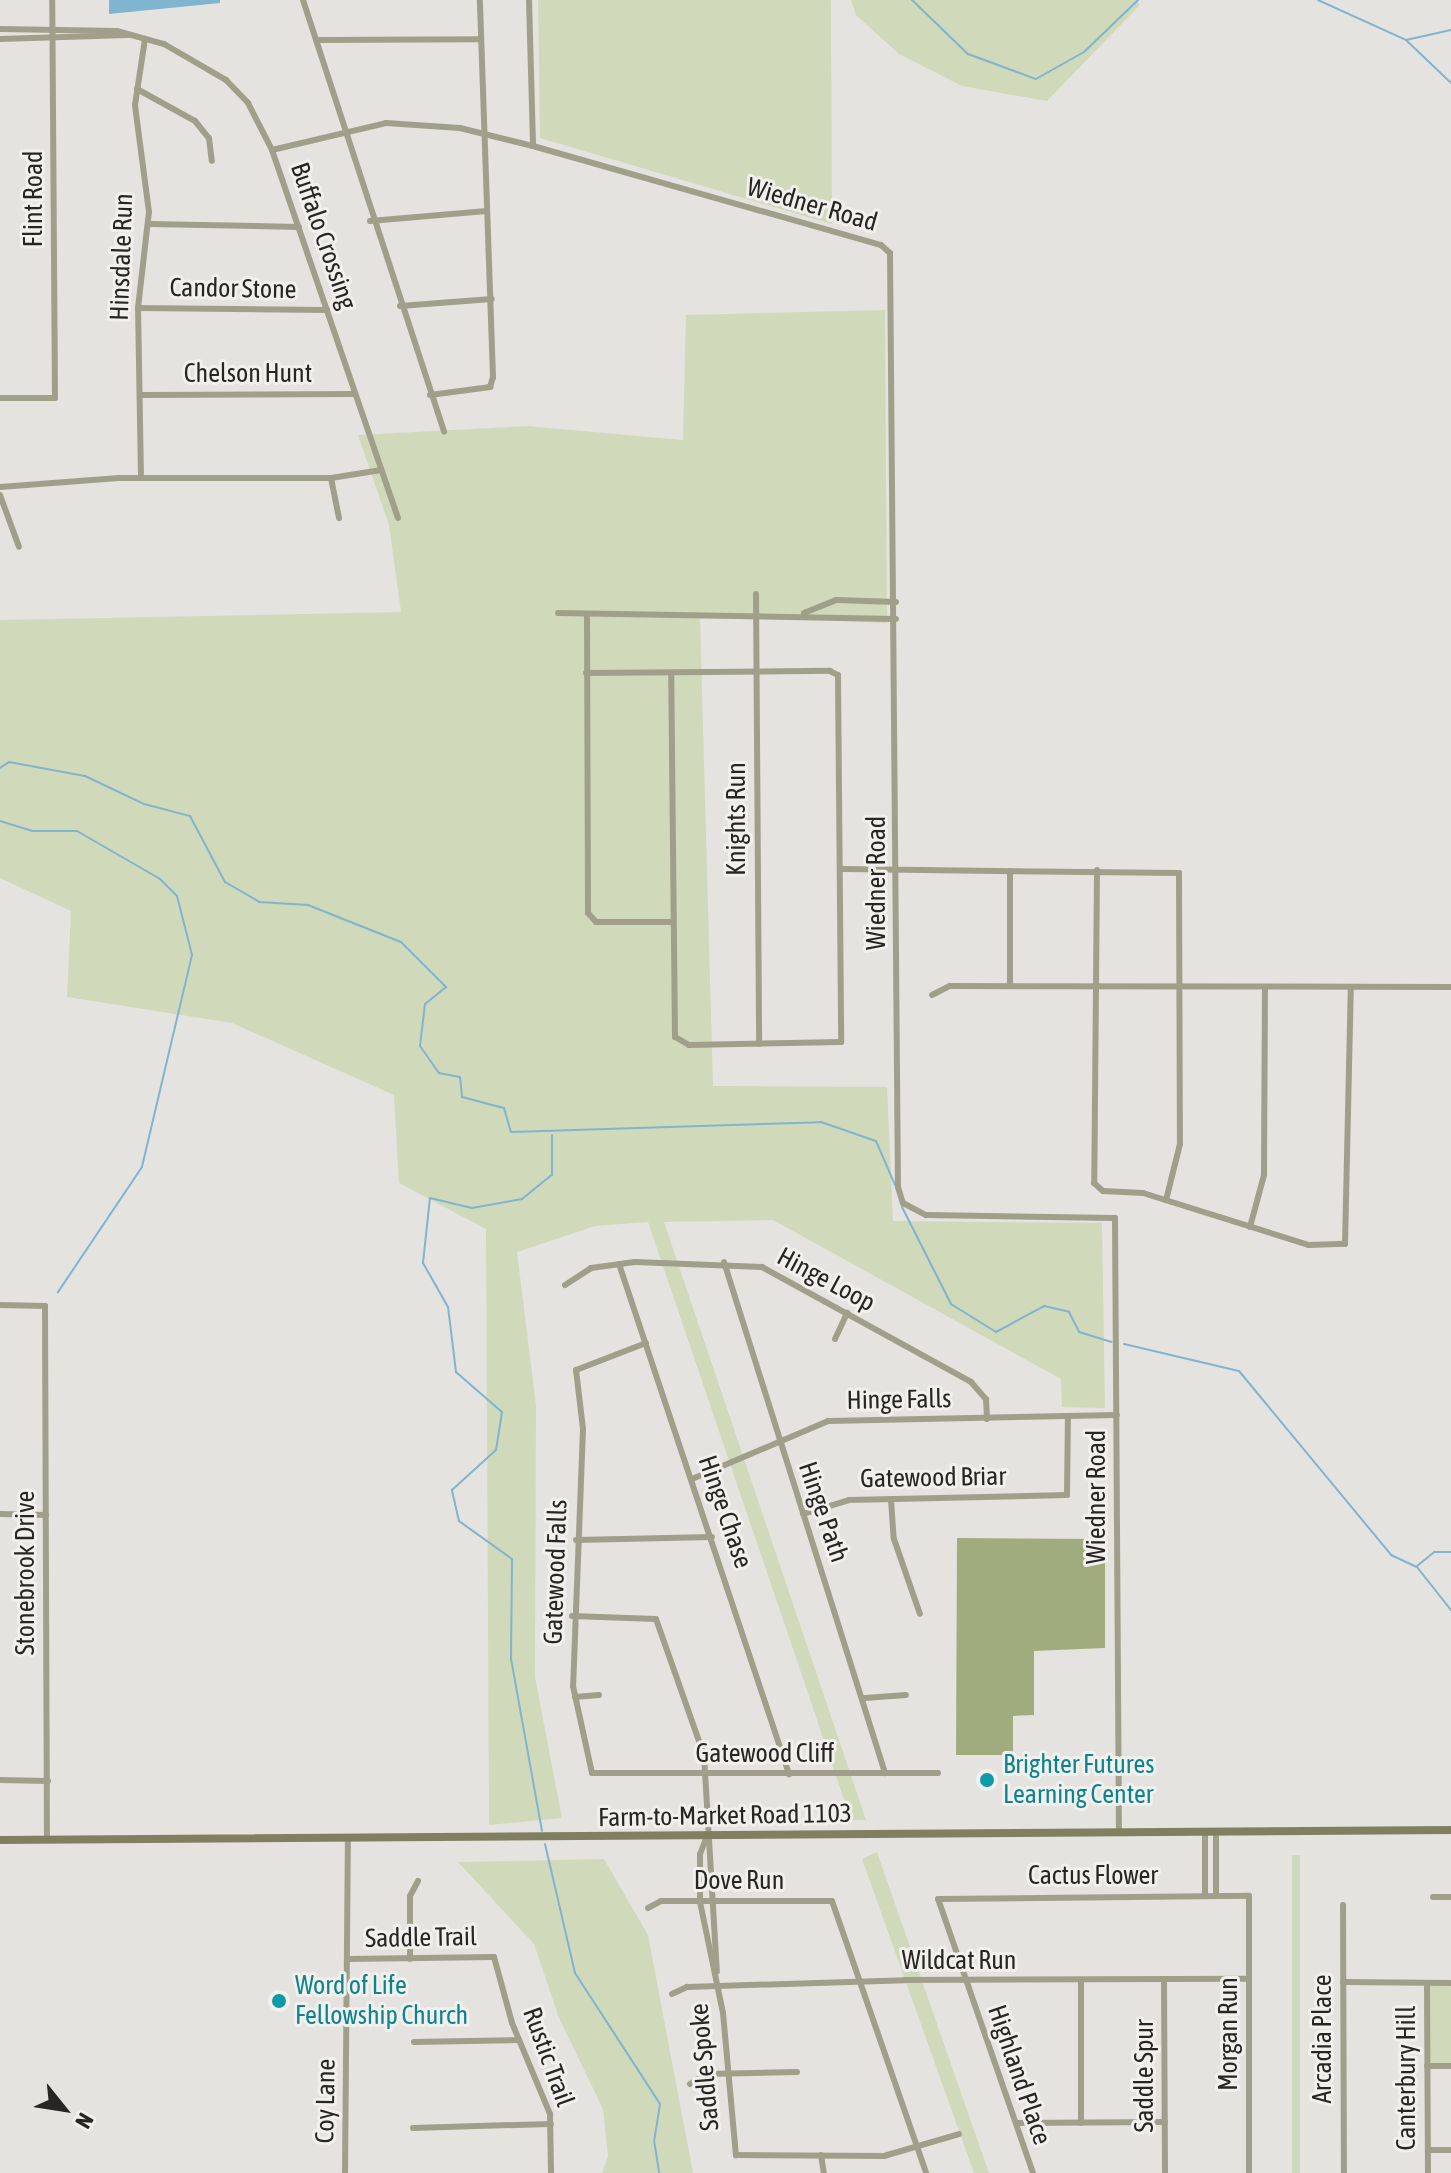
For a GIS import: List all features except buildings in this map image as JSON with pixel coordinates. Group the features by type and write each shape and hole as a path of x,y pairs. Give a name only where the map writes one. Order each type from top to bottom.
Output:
{"main road":[{"name":"Farm-to-Market Road 1103","path":"0,1840 1451,1830"}],"street":[{"name":"Flint Road","path":"0,398 55,398 52,0"},
{"path":"303,0 346,128 370,221 444,432"},
{"path":"430,395 490,387 492,299 480,133 480,0"},
{"path":"272,150 346,128 426,124 533,146 529,0"},
{"name":"Buffalo Crossing","path":"0,29 53,28 145,39 226,80 248,103 272,150 398,518"},
{"name":"Buffalo Crossing","path":"0,39 128,35"},
{"name":"Hinsdale Run","path":"141,478 138,308 149,224 137,89 145,39"},
{"path":"316,40 480,39"},
{"path":"137,89 195,121 209,138 212,161"},
{"name":"Wiedner Road","path":"533,146 885,247 892,270 900,1195 913,1211 935,1216 1115,1218 1119,1832"},
{"path":"370,221 487,211"},
{"path":"149,224 299,227"},
{"path":"400,306 492,299"},
{"name":"Candor Stone","path":"138,308 327,310"},
{"name":"Chelson Hunt","path":"141,395 355,394"},
{"path":"0,487 141,478 331,478 381,470"},
{"path":"331,478 339,518"},
{"path":"0,495 19,547"},
{"name":"Knights Run","path":"756,594 759,1044"},
{"path":"804,613 844,599 896,602"},
{"path":"558,613 804,613 896,619"},
{"path":"587,615 588,913 596,922 673,922"},
{"path":"586,673 830,671 841,680 841,1042 689,1045 675,1037 671,673"},
{"path":"842,869 1179,873 1180,1144 1166,1200"},
{"path":"1097,870 1094,1183 1103,1191 1166,1200 1318,1247 1340,1246 1348,1238 1351,988"},
{"path":"1010,871 1010,985"},
{"path":"932,995 950,986 1010,985 1451,987"},
{"path":"1250,1227 1264,1175 1265,987"},
{"name":"Hinge Loop","path":"565,1285 591,1268 619,1264 724,1262 762,1267 971,1382 986,1399 987,1419"},
{"name":"Hinge Path","path":"724,1262 778,1440 865,1698 885,1773"},
{"name":"Hinge Chase","path":"619,1264 789,1774"},
{"name":"Stonebrook Drive","path":"0,1305 45,1306 47,1840"},
{"path":"835,1339 847,1313"},
{"name":"Gatewood Falls","path":"592,1773 575,1697 572,1616 583,1429 576,1370 646,1343"},
{"name":"Hinge Falls","path":"692,1479 828,1421 1117,1415"},
{"name":"Gatewood Briar","path":"803,1514 849,1500 1067,1495 1068,1416"},
{"path":"891,1500 894,1539 920,1614"},
{"path":"0,1514 46,1515"},
{"path":"576,1540 712,1537"},
{"path":"572,1616 656,1619 704,1755 707,1836"},
{"path":"575,1697 599,1695"},
{"path":"865,1698 906,1695"},
{"name":"Gatewood Cliff","path":"592,1773 938,1773"},
{"path":"0,1780 48,1781"},
{"path":"1205,1832 1205,1896"},
{"path":"1216,1832 1216,1896"},
{"name":"Saddle Spoke","path":"707,1836 717,1976"},
{"name":"Saddle Spoke","path":"707,1836 700,1854 700,1902 719,1986 736,2155 821,2155"},
{"name":"Coy Lane","path":"345,2173 348,1838"},
{"path":"410,1959 410,1896 418,1881"},
{"name":"Cactus Flower","path":"938,1899 1249,1896"},
{"name":"Morgan Run","path":"1249,1896 1249,2173"},
{"path":"1433,1897 1451,1897"},
{"name":"Highland Place","path":"938,1899 1033,2173"},
{"name":"Dove Run","path":"648,1908 661,1901 832,1901 860,1982"},
{"name":"Arcadia Place","path":"1343,1905 1344,2173"},
{"name":"Saddle Trail","path":"347,1959 494,1957"},
{"name":"Rustic Trail","path":"494,1957 519,2040 551,2124 551,2173"},
{"name":"Saddle Spur","path":"1164,1979 1165,2173"},
{"name":"Wildcat Run","path":"672,1994 719,1986 860,1982 1249,1979"},
{"path":"1081,1980 1081,2123"},
{"path":"860,1982 926,2173"},
{"path":"1343,1982 1451,1983"},
{"name":"Canterbury Hill","path":"1427,1984 1428,2173"},
{"path":"414,2042 519,2040"},
{"path":"1427,2066 1451,2066"},
{"path":"690,2084 727,2072 797,2072"},
{"path":"1016,2123 1165,2122"},
{"path":"413,2128 551,2124"},
{"path":"824,2173 821,2155 918,2149 959,2134"},
{"path":"1428,2150 1451,2150"}],"green space":[{"path":"538,0 831,0 832,224 540,138"},
{"path":"851,0 1138,0 1139,6 1047,101 962,86 899,54 856,15"},
{"path":"885,310 887,623 700,616 713,1086 887,1087 893,1221 1102,1223 1105,1408 1062,1407 1061,1379 773,1220 664,1222 866,1820 851,1820 648,1222 595,1226 517,1252 536,1406 535,1677 562,1818 489,1825 486,1229 399,1183 394,1095 232,1023 67,997 71,911 0,878 0,620 401,612 389,525 358,435 527,426 683,440 686,315"},
{"path":"957,1538 1105,1539 1105,1648 1034,1651 1034,1715 1013,1716 1013,1755 956,1755"},
{"path":"877,1852 989,2173 974,2173 862,1859"},
{"path":"1292,1855 1300,1855 1300,2173 1292,2173"},
{"path":"604,1859 648,1935 693,2173 602,2173 608,2156 603,2109 559,2018 534,1944 458,1862"},
{"path":"1427,1983 1451,1983 1451,2066 1427,2066"}],"water":[{"path":"109,0 220,0 220,3 109,14"}],"waterway":[{"path":"912,0 968,54 1036,79 1084,52 1138,0"},
{"path":"1318,0 1406,40 1451,83"},
{"path":"1406,40 1451,30"},
{"path":"0,768 9,762 85,776 144,804 190,816 225,882 259,902 308,905 401,942 446,987 425,1004 420,1046 439,1073 460,1077 462,1097 504,1108 511,1132 821,1122 876,1141 895,1185"},
{"path":"0,821 32,831 77,831 160,879 177,896 192,955 142,1167 58,1292"},
{"path":"542,1831 511,1659 512,1559 459,1521 452,1490 496,1450 502,1412 456,1372 448,1307 423,1263 430,1198 472,1208 522,1199 552,1175 552,1135"},
{"path":"902,1207 951,1304 996,1332 1044,1306 1069,1312 1079,1332 1112,1342"},
{"path":"1124,1344 1239,1371 1391,1555 1417,1567 1451,1610"},
{"path":"1417,1566 1434,1552 1451,1552"},
{"path":"545,1844 575,1973 660,2104 654,2140 659,2173"}],"place":[{"name":"Brighter Futures Learning Center","path":"987,1780"},
{"name":"Word of Life Fellowship Church","path":"279,2001"}]}
